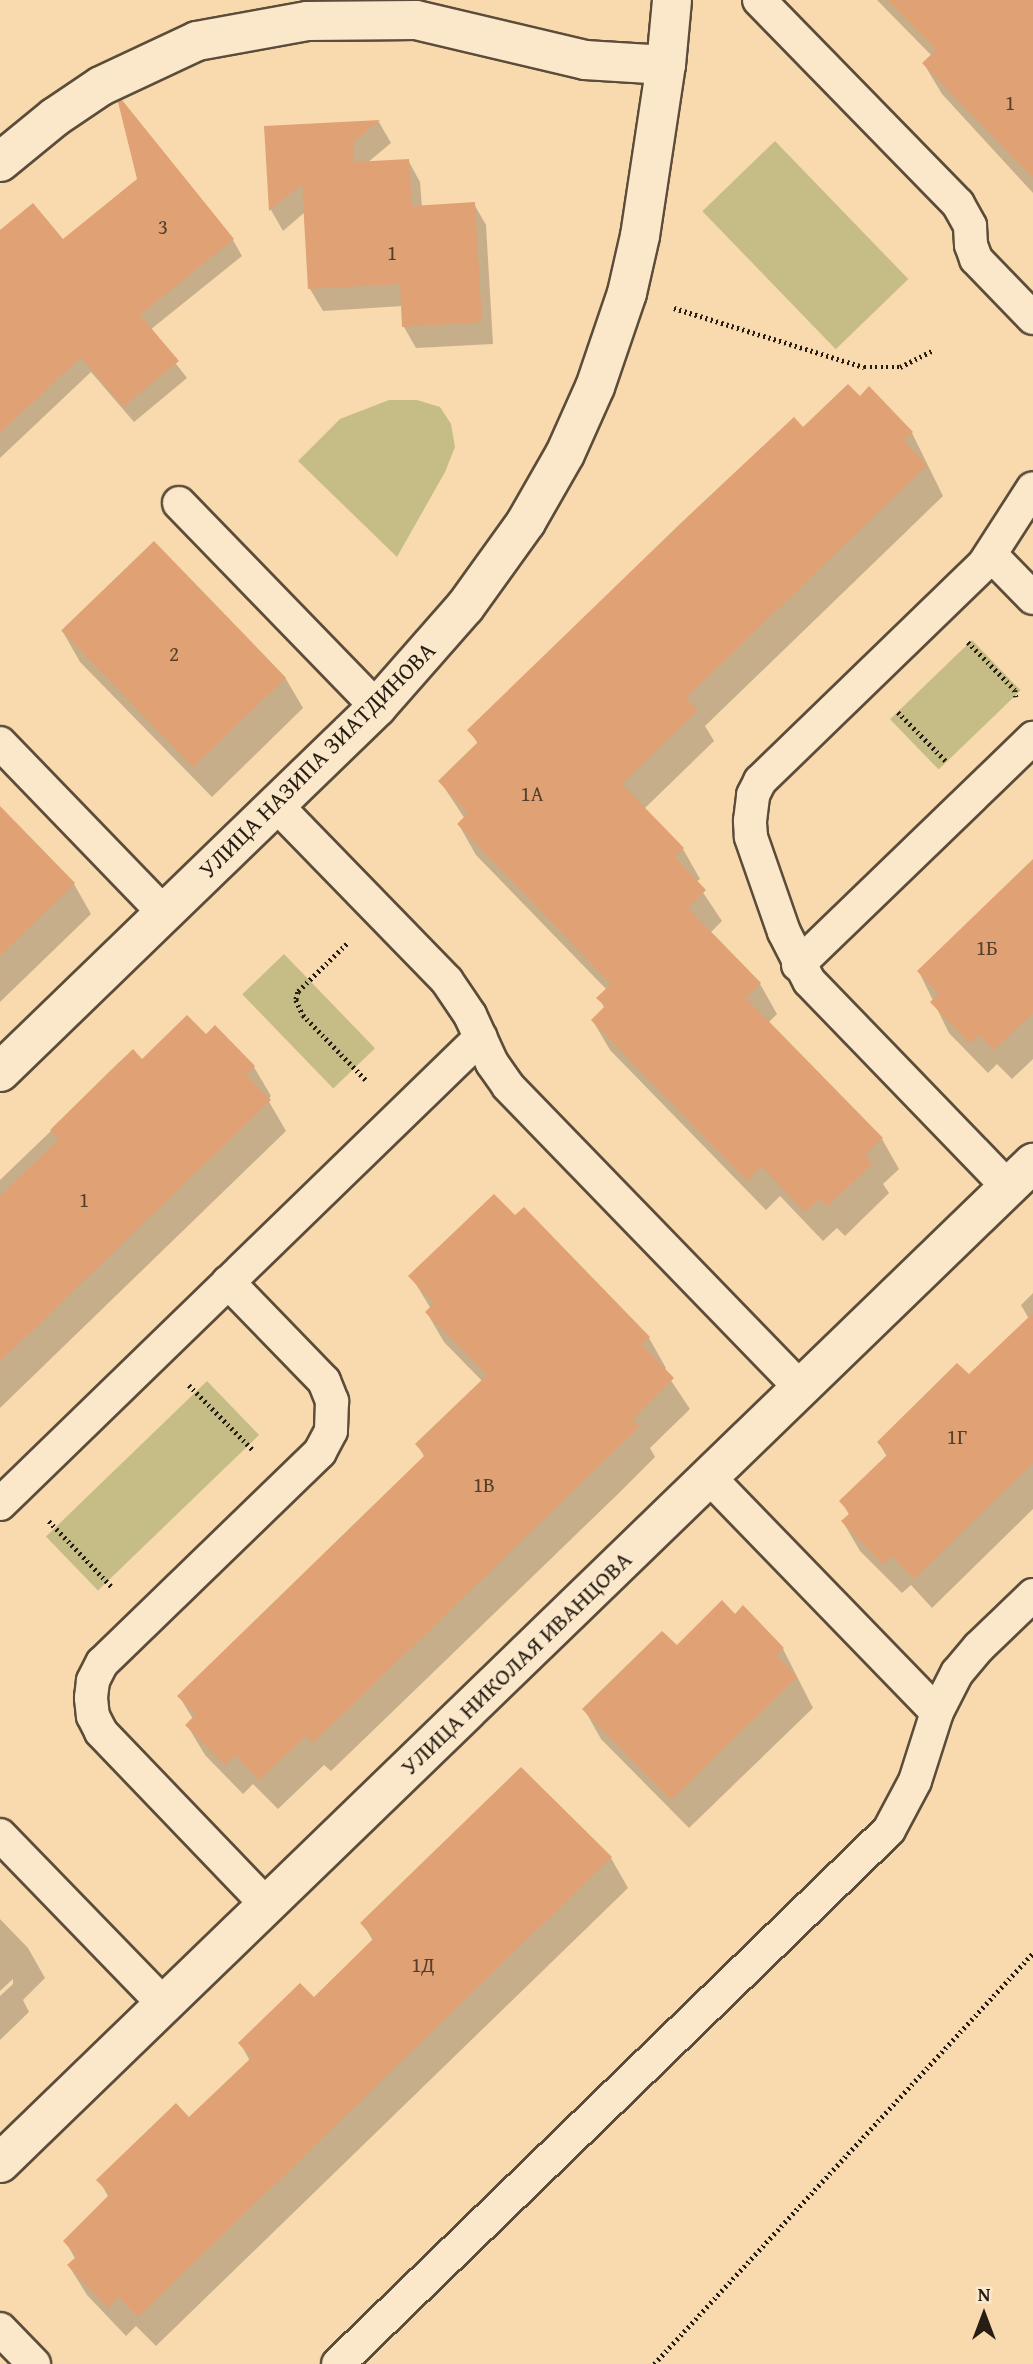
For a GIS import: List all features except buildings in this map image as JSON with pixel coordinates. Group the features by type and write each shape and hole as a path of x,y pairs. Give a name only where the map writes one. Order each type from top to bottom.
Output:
{"street":[{"name":"УЛИЦА НАЗИПА ЗИАТДИНОВА","path":"0,1072 377,707 465,607 526,522 565,454 595,387 627,293 640,236 666,65 672,0"},
{"path":"0,162 55,117 101,86 197,41 307,21 416,20 585,60 666,65"},
{"name":"УЛИЦА НИКОЛАЯ ИВАНЦОВА","path":"0,2164 1021,1175"}],"lane":[{"path":"759,0 958,204 970,226 976,259 1033,318"},
{"path":"1021,1175 809,981 798,965 783,932 751,837 753,795 760,781 991,555 1033,488"},
{"path":"179,503 377,707"},
{"path":"991,555 1033,598"},
{"path":"798,965 1033,738"},
{"path":"0,743 164,913"},
{"path":"276,805 447,981 481,1037 492,1063 508,1086 801,1388"},
{"path":"8,1496 481,1037"},
{"path":"228,1282 324,1381 332,1401 331,1431 320,1452 102,1662 93,1681 93,1716 101,1732 267,1905"},
{"path":"709,1477 937,1713"},
{"path":"338,2364 889,1830 915,1781 937,1713 965,1662 1033,1595"},
{"path":"0,1835 164,2004"},
{"path":"0,2329 34,2364"}],"path":[{"path":"627,293 864,367 901,367 933,350"},
{"path":"960,641 967,641 1015,690 1013,705"},
{"path":"866,678 976,792"},
{"path":"380,912 298,992 296,1000 303,1015 400,1115"},
{"path":"157,1352 286,1484"},
{"path":"8,1496 145,1620"},
{"path":"654,2364 1033,1953"}],"shaded area":[{"path":"775,141 908,279 836,349 702,211"},
{"path":"389,400 417,400 440,407 451,424 455,447 445,472 397,557 298,461 340,419"},
{"path":"972,640 1021,690 939,770 890,719"},
{"path":"284,954 375,1048 333,1089 242,994"},
{"path":"207,1381 259,1435 98,1591 46,1537"}]}
